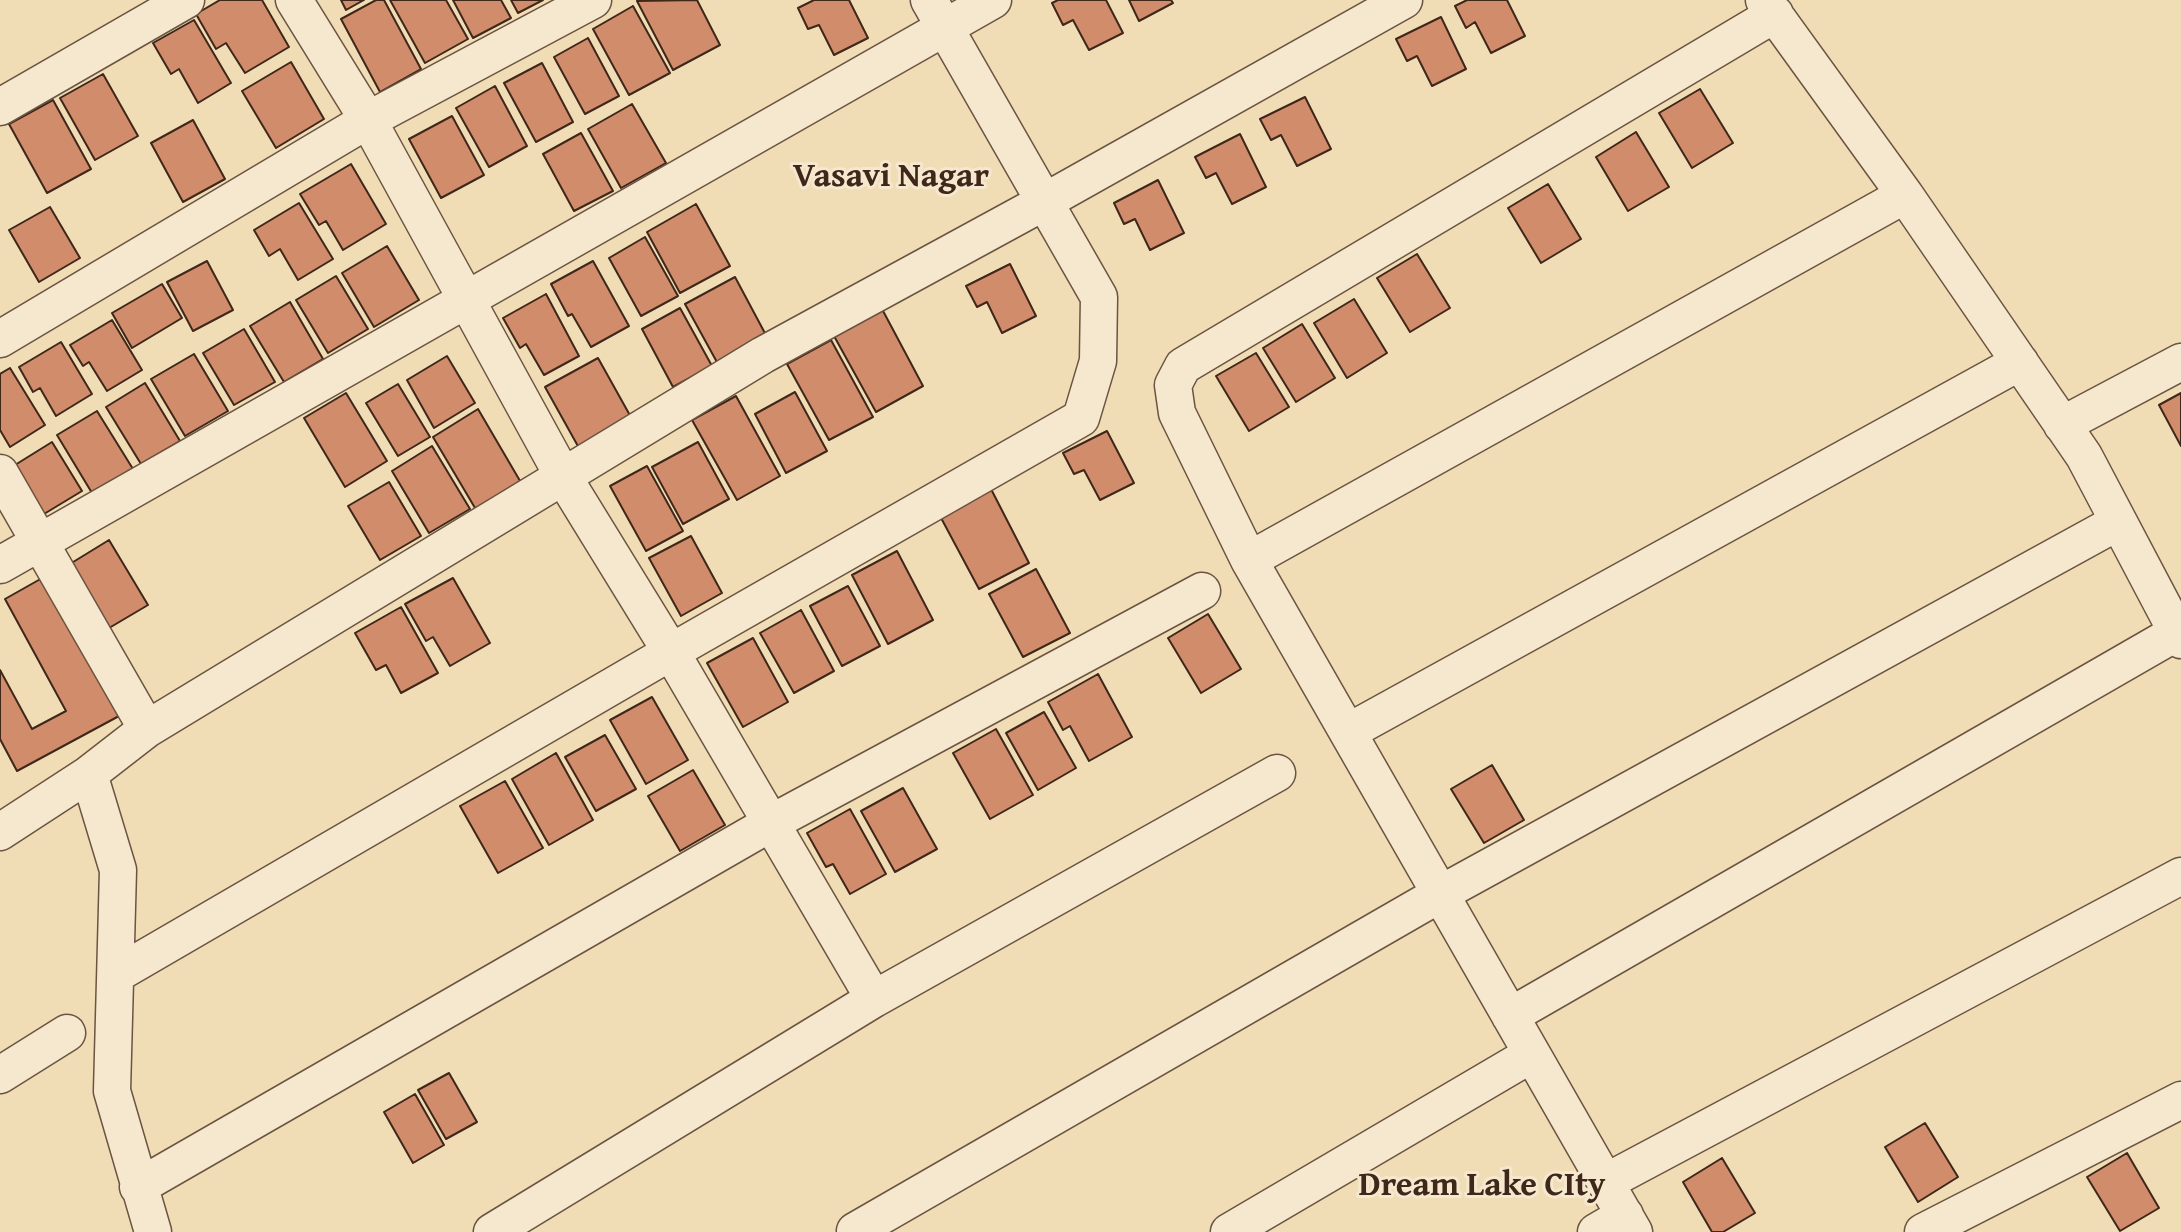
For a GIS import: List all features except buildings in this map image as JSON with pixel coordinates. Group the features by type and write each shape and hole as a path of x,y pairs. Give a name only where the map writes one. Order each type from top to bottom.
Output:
{"street":[{"path":"0,107 186,0"},
{"path":"294,0 368,120 564,478 671,652 874,999"},
{"path":"0,339 368,120 593,0"},
{"path":"0,565 466,302 937,14 993,0"},
{"path":"0,832 89,774 147,729 763,355 1404,0"},
{"path":"1510,1016 2180,634 2084,456 1905,195 1770,7 1183,366 1173,385 1177,413 1249,560 1510,1016 1606,1182 1618,1226"},
{"path":"117,974 1081,418 1098,361 1099,297 937,14"},
{"path":"1249,560 1905,195"},
{"path":"1348,732 2020,362"},
{"path":"2062,425 2181,362"},
{"path":"0,473 147,729"},
{"path":"855,1231 1440,894 2118,522"},
{"path":"138,1187 771,823 1202,591"},
{"path":"492,1232 874,999 1277,773"},
{"path":"89,774 118,870 112,1091 153,1232"},
{"path":"1606,1182 2181,876"},
{"path":"0,1075 67,1033"},
{"path":"1229,1232 1532,1054"},
{"path":"1923,1232 2181,1100"}],"district":[{"name":"Vasavi Nagar","path":"891,177"},
{"name":"Dream Lake CIty","path":"1482,1186"}]}
